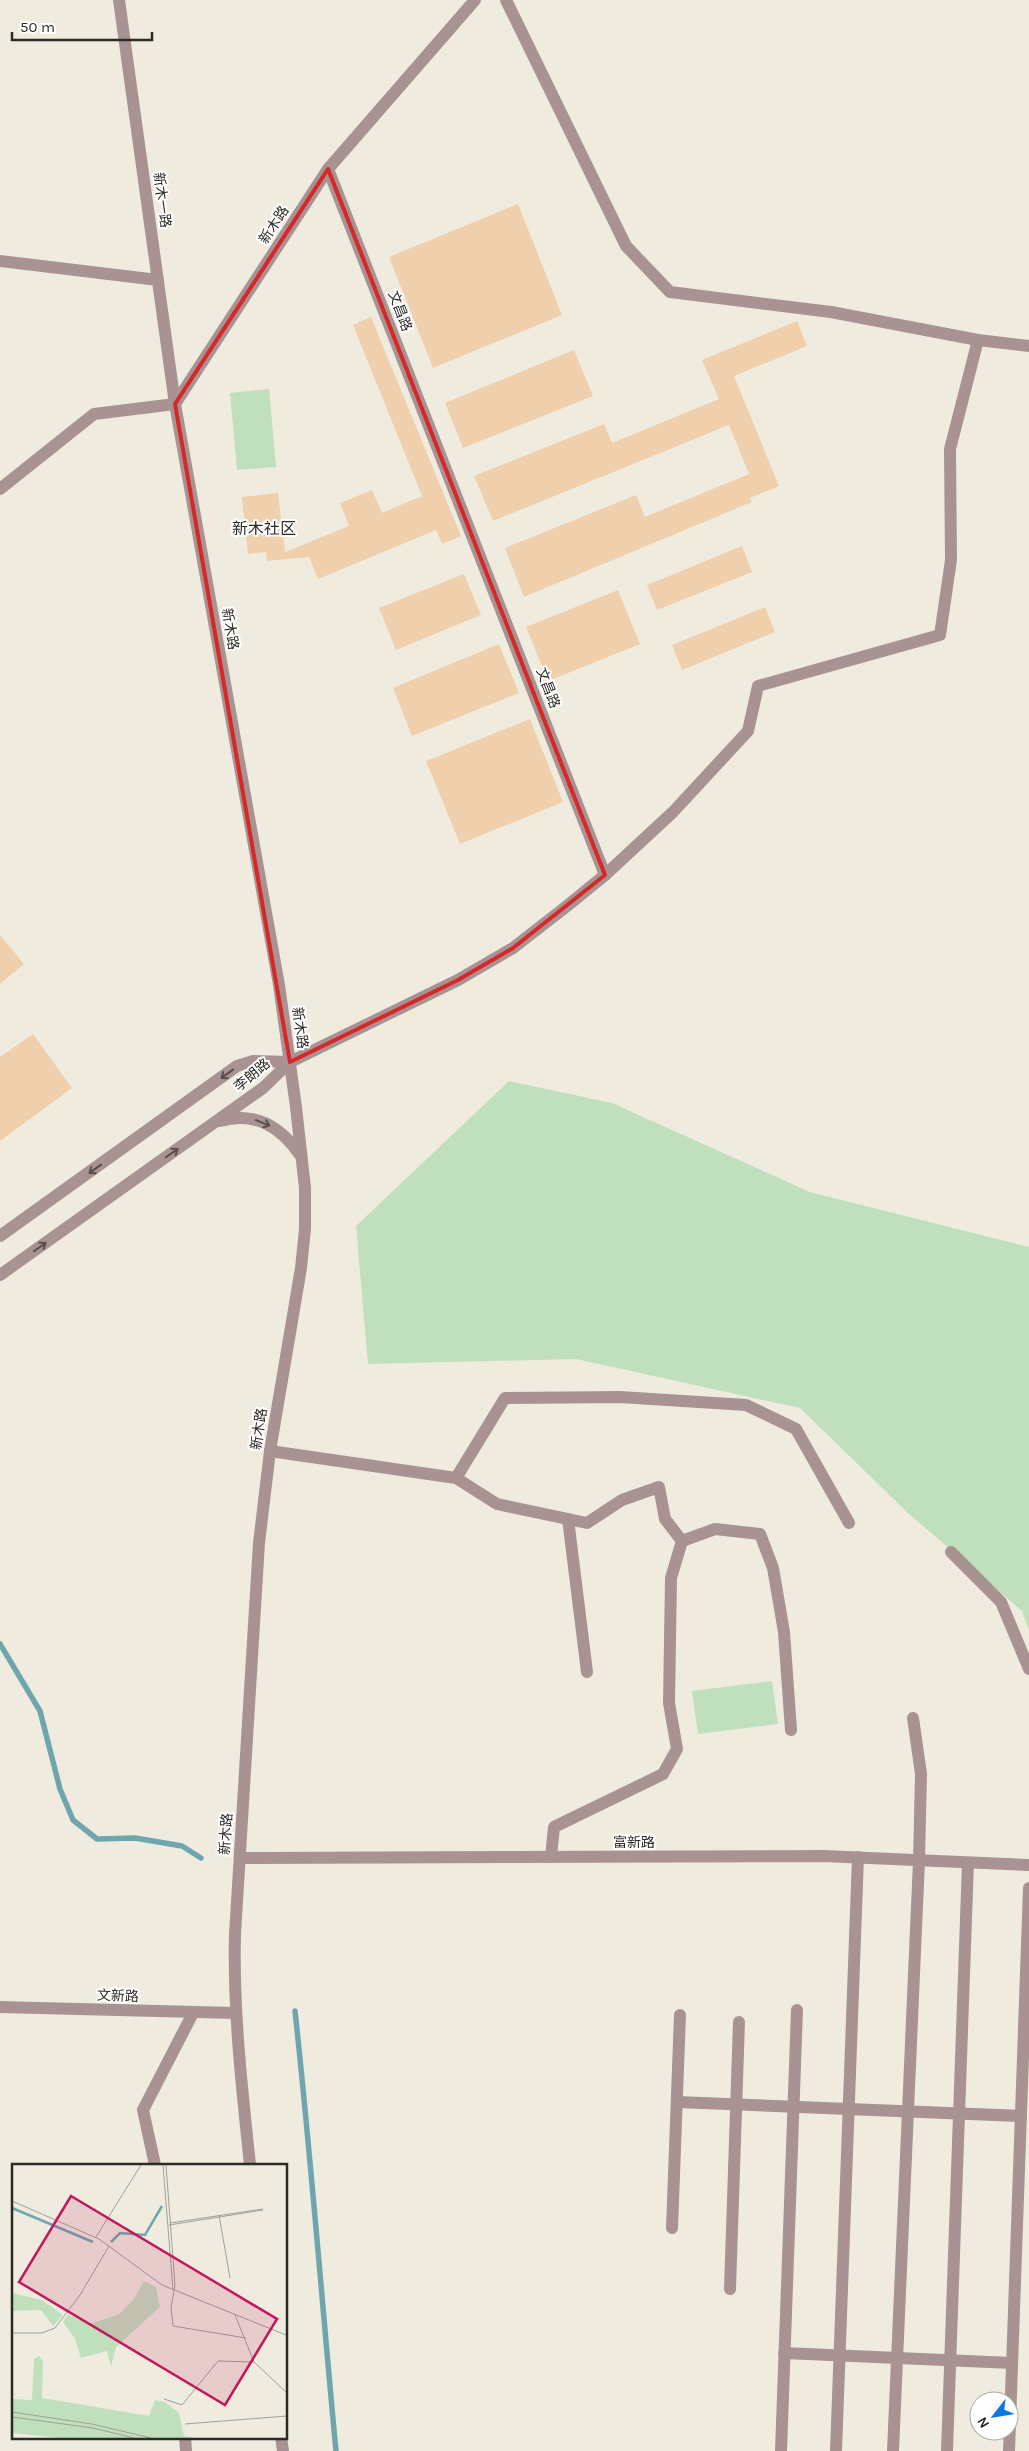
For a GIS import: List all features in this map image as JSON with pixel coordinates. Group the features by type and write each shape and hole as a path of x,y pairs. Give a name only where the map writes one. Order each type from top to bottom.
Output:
{"street":[{"name":"新木一路","path":"119,0 175,404"},
{"name":"新木路","path":"250,2164 234,1978 240,1858 259,1543 270,1451 301,1268 305,1229 302,1157 279,985 175,404 328,169 475,0"},
{"path":"506,0 626,246 670,292 831,312 978,340 1029,346"},
{"name":"文昌路","path":"328,169 605,875"},
{"path":"0,261 158,280"},
{"path":"290,1062 458,980 513,948 605,875 673,812 748,731 758,686 940,635 951,560 950,449 978,340"},
{"path":"0,489 94,414 175,404"},
{"name":"李朗路","path":"0,1236 237,1066 253,1061 290,1062"},
{"name":"李朗路","path":"0,1275 263,1088 290,1062"},
{"path":"216,1122 231,1118 264,1121 289,1139 302,1157"},
{"path":"456,1478 506,1398 620,1397 746,1405 796,1429 849,1523"},
{"path":"270,1451 456,1478 497,1504 587,1523 622,1500 659,1487 665,1520 682,1542"},
{"path":"568,1519 587,1672"},
{"path":"682,1542 715,1529 760,1534 773,1568 784,1632 791,1730"},
{"path":"551,1857 554,1827 663,1774 677,1749 669,1703 671,1578 682,1542"},
{"path":"951,1552 1001,1602 1029,1669"},
{"path":"893,2451 919,1860 921,1774 913,1718"},
{"name":"富新路","path":"240,1858 858,1858 1029,1865"},
{"path":"836,2451 858,1858"},
{"path":"947,2451 968,1862"},
{"path":"1009,2451 1029,1888"},
{"name":"文新路","path":"0,2007 236,2013"},
{"path":"781,2451 797,2010"},
{"path":"156,2164 143,2110 193,2013"},
{"path":"672,2228 680,2015"},
{"path":"730,2289 740,2022"},
{"path":"677,2102 1021,2116"},
{"path":"784,2353 1012,2363"},
{"path":"186,2438 186,2451"},
{"path":"281,2438 283,2451"}],"highlighted area":[{"path":"328,169 605,875 513,948 458,980 290,1062 175,404"}],"green space":[{"path":"269,389 276,467 237,470 230,393"},
{"path":"509,1081 612,1103 810,1192 1029,1247 1029,1630 1022,1611 909,1514 800,1408 576,1359 368,1364 356,1226"},
{"path":"772,1681 778,1724 698,1734 692,1691"}],"building":[{"path":"518,204 562,315 433,368 389,257"},
{"path":"371,317 461,536 442,544 436,530 318,579 309,557 267,561 266,552 248,554 242,497 278,493 285,552 349,526 340,503 372,490 382,513 422,496 353,325"},
{"path":"797,321 807,346 734,376 779,486 750,498 752,502 524,597 505,548 636,495 645,517 749,474 729,425 493,521 474,476 604,424 612,443 719,399 702,360"},
{"path":"574,350 593,396 463,448 445,403"},
{"path":"742,546 752,572 657,610 647,585"},
{"path":"464,574 481,615 396,650 379,608"},
{"path":"618,590 640,644 548,681 526,627"},
{"path":"765,607 775,632 682,670 672,645"},
{"path":"499,644 519,693 412,736 393,688"},
{"path":"530,719 563,802 460,844 426,761"},
{"path":"0,935 24,964 0,984"},
{"path":"33,1034 72,1088 0,1141 0,1057"}],"waterway":[{"path":"0,1644 40,1711 60,1789 73,1820 97,1839 135,1838 182,1846 201,1858"},
{"path":"295,2011 336,2451"}],"district":[{"name":"新木社区","path":"264,528"}]}
